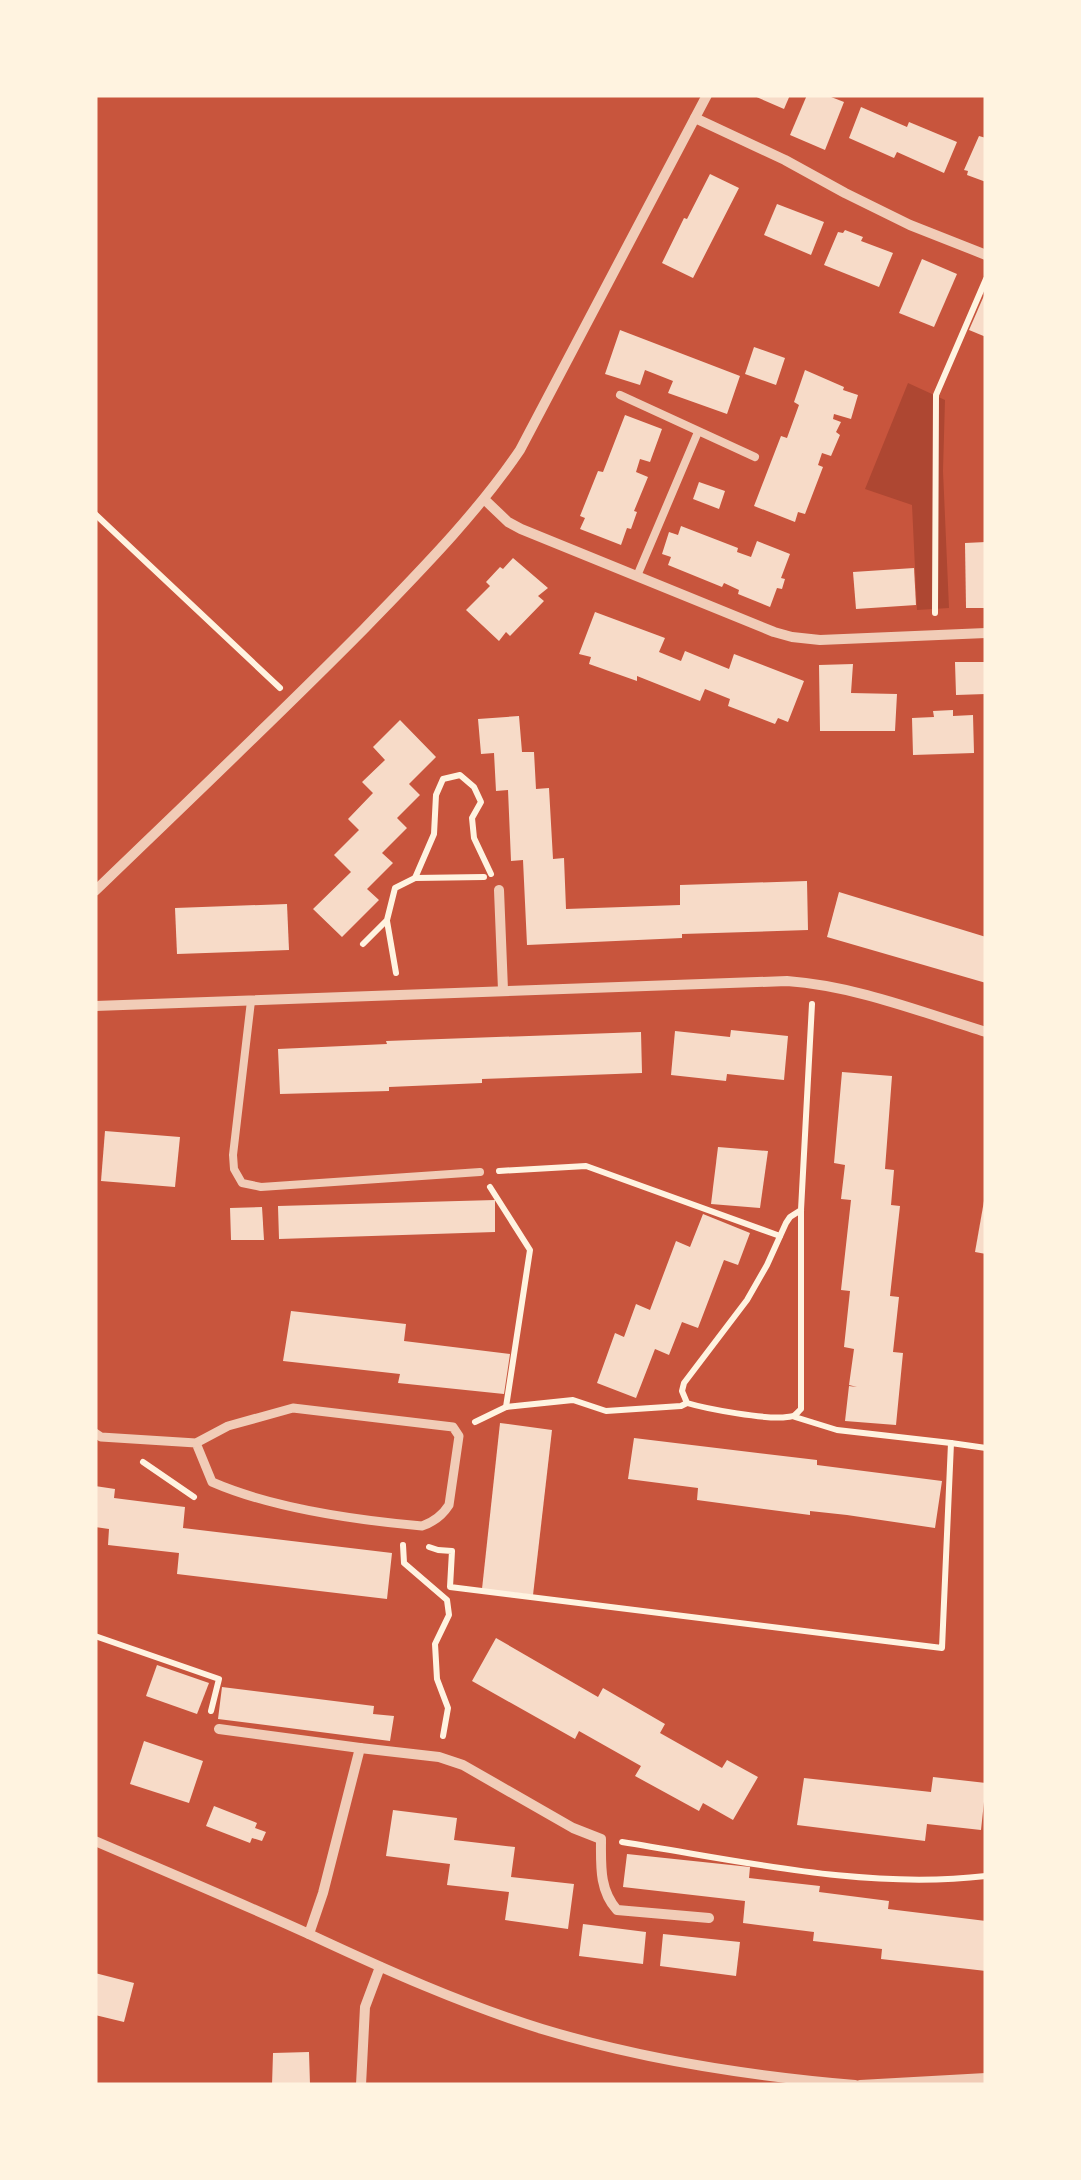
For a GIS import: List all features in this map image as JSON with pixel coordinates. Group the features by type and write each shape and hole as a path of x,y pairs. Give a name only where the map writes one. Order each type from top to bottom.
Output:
{"street":[{"path":"95,891 295,699 484,499 520,450 707,95"},
{"path":"695,118 910,224 986,255"},
{"path":"484,499 520,529 792,637 820,640 986,633"},
{"path":"499,890 503,990"},
{"path":"95,1006 750,981 813,983 848,990 986,1032"},
{"path":"95,1434 101,1438 196,1443 228,1426 294,1408 454,1427 460,1436 449,1506 432,1523 422,1526 314,1511 235,1492 212,1482 196,1443"},
{"path":"218,1730 439,1757 463,1765 573,1828 601,1839 606,1899 617,1910 709,1918"},
{"path":"309,1934 360,1748"},
{"path":"95,1841 380,1967 545,2030 670,2061 774,2078 858,2085 986,2078"},
{"path":"361,2085 364,2007 380,1967"}],"lane":[{"path":"620,395 755,457"},
{"path":"637,576 698,432"},
{"path":"251,1001 233,1155 234,1168 242,1183 261,1186 480,1172"}],"path":[{"path":"936,634 936,395 986,278"},
{"path":"95,514 267,678 295,699"},
{"path":"400,995 387,920 395,888 415,878 493,878 474,838 472,818 481,802 474,787 460,775 443,779 436,795 434,834 415,878"},
{"path":"362,944 387,920"},
{"path":"793,1416 801,1409 801,1210 813,983"},
{"path":"506,1407 530,1250 480,1172 586,1166 780,1236"},
{"path":"801,1210 790,1218 747,1300 684,1383 682,1390 687,1402 776,1417 793,1416 837,1430 986,1448"},
{"path":"458,1431 506,1407 573,1400 606,1411 681,1406 687,1402"},
{"path":"450,1587 942,1648 950,1443"},
{"path":"402,1524 404,1563 447,1600"},
{"path":"402,1536 438,1550 452,1550 447,1600 450,1614 435,1644 437,1679 448,1708 439,1757"},
{"path":"95,1636 219,1679 209,1718 218,1730"},
{"path":"601,1839 846,1878 897,1881 986,1876"}],"shaded area":[{"path":"908,383 945,400 943,471 949,608 917,610 912,505 865,489"}],"building":[{"path":"752,95 790,95 784,109"},
{"path":"807,95 826,95 844,102 825,150 790,135"},
{"path":"861,107 907,127 909,122 957,142 944,173 897,152 894,158 849,138"},
{"path":"979,136 986,138 986,182 964,170"},
{"path":"710,174 739,188 693,278 662,263"},
{"path":"777,204 824,222 811,255 764,235"},
{"path":"845,230 863,237 861,241 893,253 879,287 824,265 838,232"},
{"path":"922,259 957,274 934,327 899,313"},
{"path":"986,291 986,337 969,330"},
{"path":"620,330 740,376 727,414 668,393 673,381 645,370 640,385 605,374"},
{"path":"754,347 785,358 776,385 745,374"},
{"path":"805,370 858,395 851,419 834,414 833,419 841,422 836,432 840,435 831,456 822,453 818,465 823,467 805,514 798,512 795,522 754,506 781,436 787,438 799,405 794,402"},
{"path":"625,415 662,429 650,462 640,459 636,472 648,477 631,529 627,528 621,545 580,529 585,518 580,516 598,471 603,472"},
{"path":"699,482 725,491 719,509 693,499"},
{"path":"681,526 751,557 757,541 790,554 781,578 785,579 782,589 777,588 770,607 738,594 739,590 724,583 722,587 668,565 671,557 662,554 669,532 678,535"},
{"path":"986,542 986,608 966,608 965,543"},
{"path":"513,558 548,588 538,596 544,601 510,636 506,632 499,641 466,610 490,586 486,582"},
{"path":"914,568 916,605 856,609 853,572"},
{"path":"595,612 665,638 659,652 681,661 685,651 729,669 734,654 804,681 788,722 778,718 775,724 728,706 730,699 705,689 700,701 637,676 637,681 589,664 591,657 579,654"},
{"path":"955,662 986,662 986,694 956,695"},
{"path":"853,664 851,693 897,694 895,731 820,731 819,665"},
{"path":"953,710 953,716 973,715 974,753 913,755 912,718 934,717 933,711"},
{"path":"519,716 522,752 534,752 536,789 549,788 553,859 564,858 566,909 680,905 680,885 807,881 808,930 527,945 523,860 511,861 508,790 496,791 494,753 481,754 478,719"},
{"path":"400,720 436,757 409,784 420,795 397,818 407,828 382,853 393,863 367,889 379,900 342,937 313,909 351,872 334,855 359,830 348,819 373,793 362,782 385,760 373,747"},
{"path":"839,892 986,937 986,983 827,937"},
{"path":"287,904 289,950 177,954 175,908"},
{"path":"731,1030 788,1036 784,1080 727,1074 726,1081 671,1075 675,1031 730,1037"},
{"path":"641,1032 642,1073 482,1079 482,1083 389,1087 389,1091 280,1094 278,1049"},
{"path":"842,1072 892,1076 885,1169 894,1170 891,1205 900,1206 890,1296 899,1297 893,1352 903,1353 896,1425 845,1421 849,1386 857,1387 849,1385 854,1349 844,1347 850,1291 841,1290 851,1200 841,1199 845,1165 834,1163"},
{"path":"105,1131 180,1137 175,1187 101,1181"},
{"path":"718,1147 768,1151 760,1208 711,1204"},
{"path":"495,1200 495,1232 279,1239 278,1206"},
{"path":"986,1201 986,1254 975,1252"},
{"path":"262,1207 264,1240 231,1240 230,1208"},
{"path":"703,1214 750,1233 738,1265 724,1260 698,1328 682,1322 669,1355 655,1349 636,1398 597,1383 615,1333 624,1337 636,1304 650,1310 676,1241 690,1247"},
{"path":"291,1311 406,1324 404,1341 510,1354 504,1394 398,1383 400,1374 283,1361"},
{"path":"500,1423 552,1430 533,1595 482,1589"},
{"path":"634,1438 817,1460 817,1465 942,1481 935,1528 697,1500 698,1488 628,1479"},
{"path":"95,1486 115,1489 114,1498 185,1507 183,1528 392,1553 387,1599 177,1574 179,1553 108,1545 109,1529 95,1527"},
{"path":"496,1638 598,1697 603,1688 665,1724 660,1733 722,1768 727,1760 758,1777 733,1820 703,1803 699,1811 635,1776 641,1766 579,1731 575,1739 472,1681"},
{"path":"157,1665 209,1683 197,1714 146,1696"},
{"path":"222,1687 374,1706 373,1714 394,1716 390,1741 218,1719"},
{"path":"144,1741 203,1761 189,1803 130,1784"},
{"path":"933,1777 986,1783 981,1830 927,1824 925,1841 797,1825 804,1778 931,1792"},
{"path":"214,1806 257,1823 255,1828 266,1832 262,1841 252,1838 250,1843 206,1826"},
{"path":"393,1810 457,1818 454,1840 515,1847 511,1877 574,1884 568,1929 505,1920 509,1892 447,1885 450,1864 386,1856"},
{"path":"627,1854 750,1867 749,1878 820,1886 819,1892 889,1901 888,1909 986,1921 986,1971 881,1959 882,1949 813,1941 814,1932 743,1923 745,1901 623,1887"},
{"path":"583,1924 646,1932 643,1964 579,1956"},
{"path":"663,1934 740,1942 736,1976 660,1966"},
{"path":"95,1973 134,1983 124,2022 95,2015"},
{"path":"309,2052 310,2085 272,2085 273,2053"}]}
